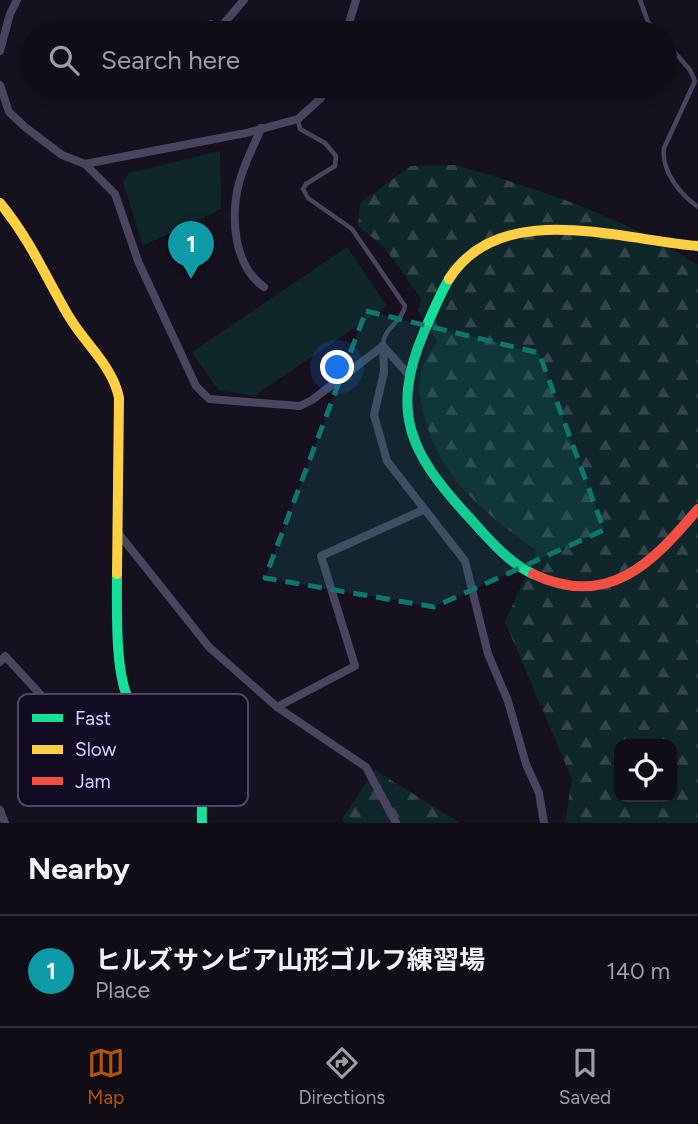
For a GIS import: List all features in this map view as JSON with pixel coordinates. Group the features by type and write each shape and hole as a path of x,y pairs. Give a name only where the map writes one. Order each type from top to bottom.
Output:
{"street":[{"path":"0,51 10,14 17,0"},
{"path":"228,21 244,0"},
{"path":"350,21 356,0"},
{"path":"0,85 1,98 9,112 62,155 85,163 115,194 148,284 196,386 209,399 300,406 312,400 383,346"},
{"path":"85,163 298,120 321,98"},
{"path":"261,128 239,185 236,238 249,276 264,287"},
{"path":"0,203 25,233 69,317 116,382 120,398 118,645 126,694"},
{"path":"698,246 541,229 528,229 486,242 457,264 439,295 408,374 406,410 415,448 431,476 489,539 527,572 556,583 581,586 607,584 642,569 698,509"},
{"path":"383,346 408,374"},
{"path":"383,346 384,372 374,415 387,461 465,561 488,654 508,701 526,764 539,793 544,823"},
{"path":"277,706 355,666 321,556 423,510"},
{"path":"119,534 209,647 277,706 366,767 396,823"},
{"path":"2,656 39,694"},
{"path":"0,810 5,823"}],"lane":[{"path":"640,0 648,21"},
{"path":"677,55 690,70 695,81 664,148 663,159 668,174 698,207"},
{"path":"298,120 300,129 325,143 336,156 335,166 306,184 303,189 308,198 352,229 405,306 404,313 385,331 383,346"}],"highlighted area":[{"path":"366,311 539,353 604,530 434,607 265,578"}],"green space":[{"path":"220,151 221,209 143,246 123,182 129,173"},
{"path":"455,165 581,206 641,232 698,265 698,823 565,823 572,779 505,622 537,551 484,510 454,478 442,460 425,418 419,387 423,367 437,341 418,311 421,298 384,247 358,226 360,203 411,166"},
{"path":"347,247 387,306 254,396 218,390 192,352"},
{"path":"375,770 460,823 345,823 342,819"}],"traffic: fast":[{"path":"449,279 414,360 408,386 411,430 419,451 447,492 497,547 533,574"},
{"path":"117,574 120,669 126,694"},
{"path":"202,806 202,823"}],"traffic: slow":[{"path":"0,203 37,258 68,315 116,386 119,398 117,574"},
{"path":"449,279 471,254 499,239 530,231 599,232 698,246"}],"traffic: jam":[{"path":"533,574 560,584 585,586 607,583 627,575 646,562 664,547 698,509"}],"place":[{"name":"ヒルズサンピア山形ゴルフ練習場","path":"191,279"}]}
